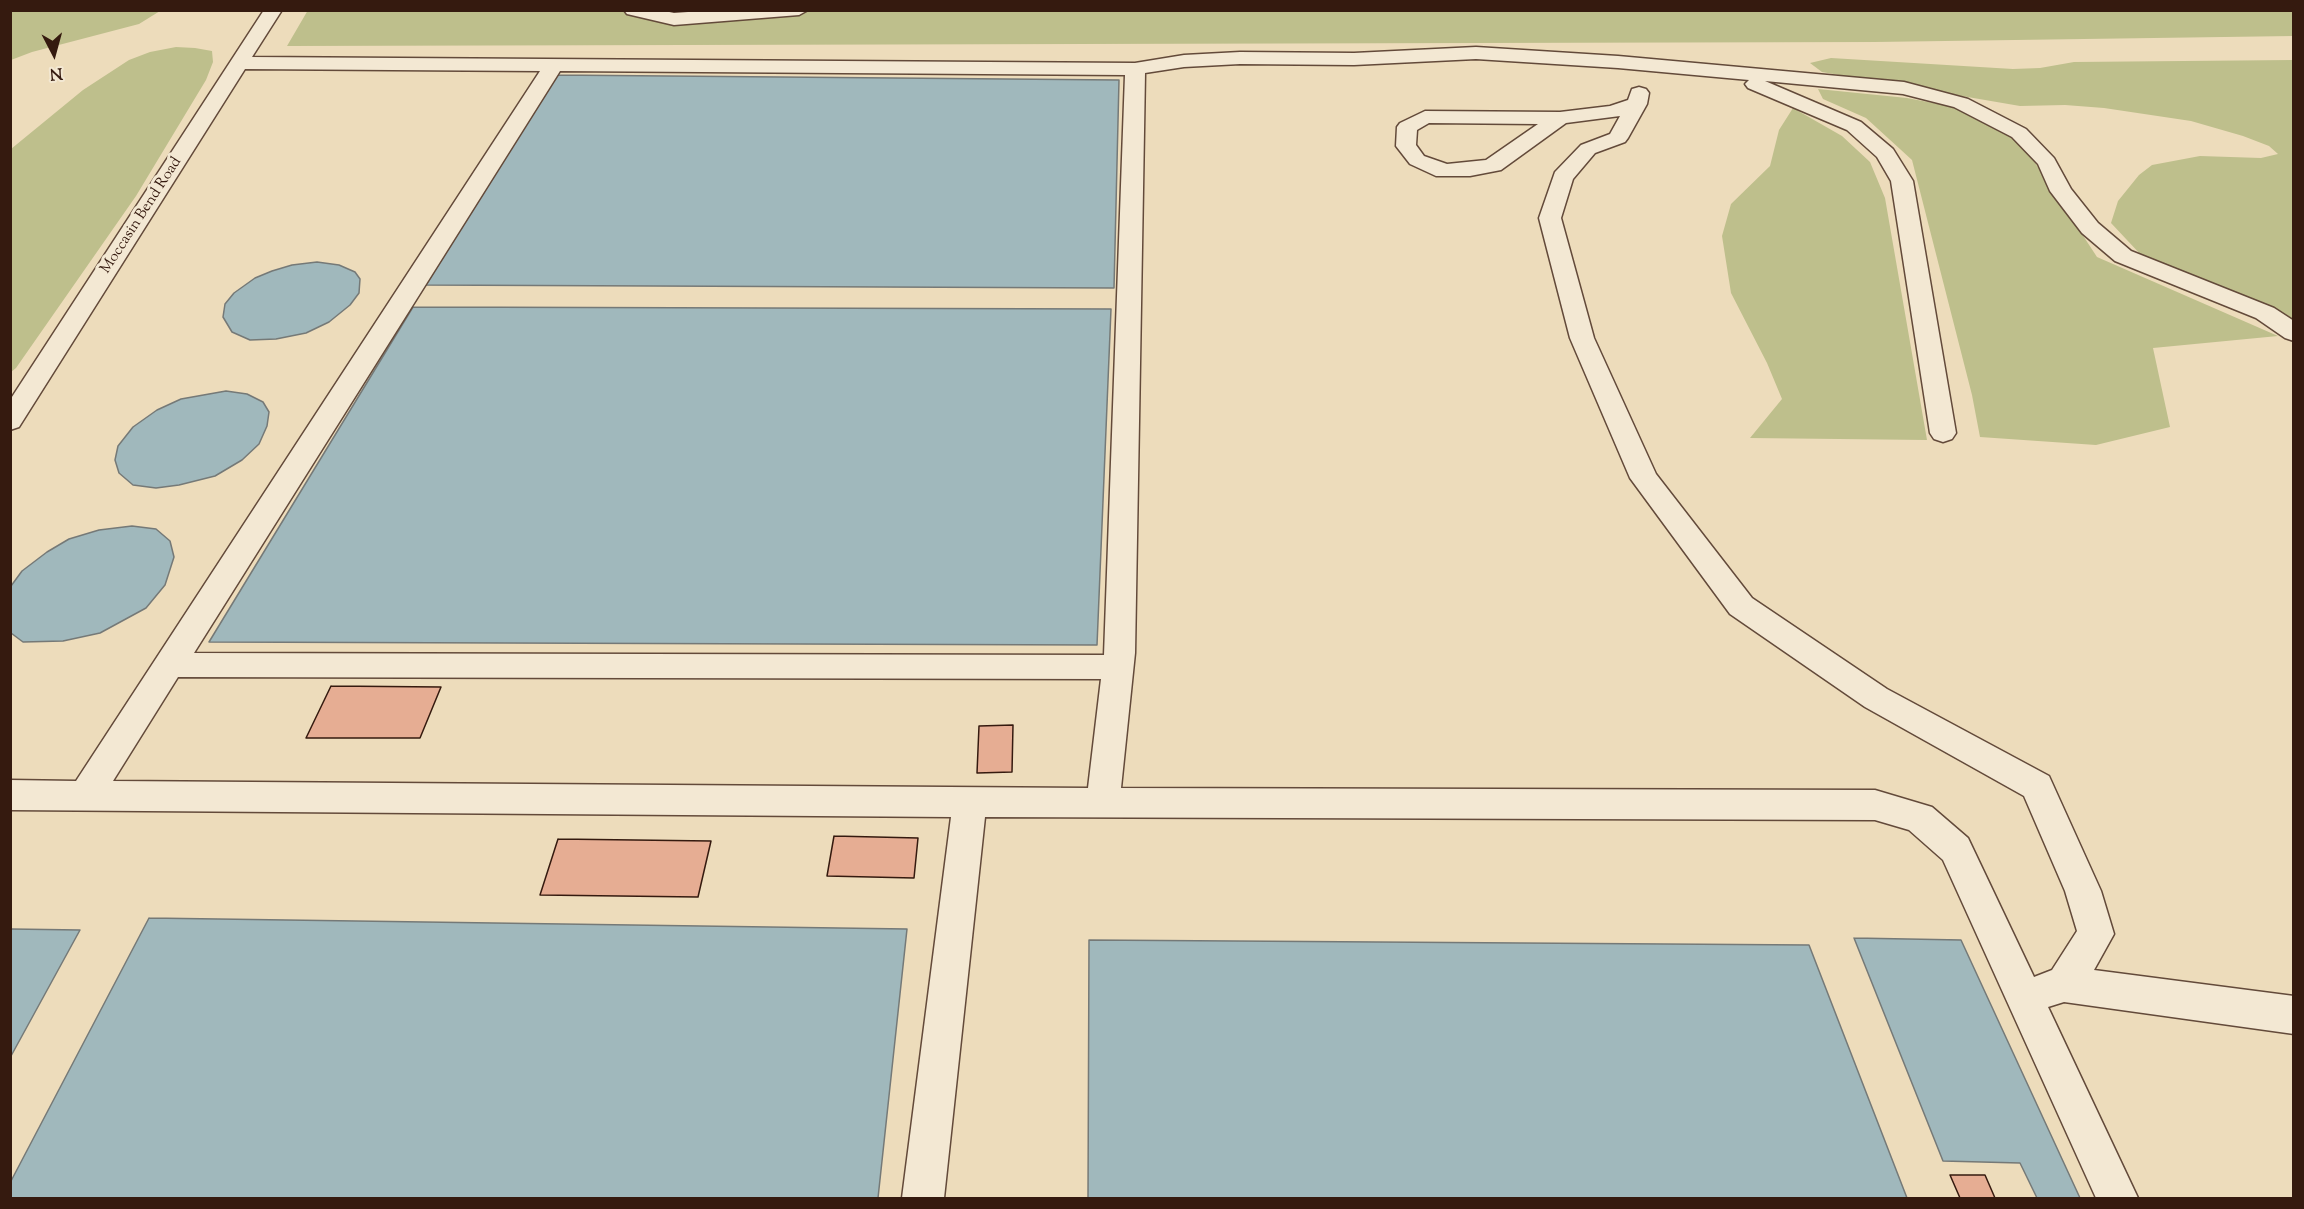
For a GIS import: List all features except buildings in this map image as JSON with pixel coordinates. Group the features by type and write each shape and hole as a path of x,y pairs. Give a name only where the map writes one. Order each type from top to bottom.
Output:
{"street":[{"name":"Moccasin Bend Road","path":"10,421 273,10"},
{"path":"633,10 674,19 800,10"},
{"path":"240,63 1135,69 1184,61 1240,58 1354,59 1476,53 1618,62 1904,88 1961,103 2019,133 2047,162 2061,191 2090,228 2123,256 2265,314 2294,333"},
{"path":"1618,62 1640,88 1637,104 1618,138 1588,149 1563,177 1550,218 1582,338 1644,478 1741,606 1876,698 2037,786 2083,891 2096,934 2064,984"},
{"path":"85,796 552,66"},
{"path":"1103,802 1118,668 1135,69"},
{"path":"1724,72 1854,126 1886,153 1902,181 1943,433"},
{"path":"1560,118 1493,165 1470,170 1444,171 1417,160 1406,146 1407,127 1425,117 1560,118 1613,112 1637,104"},
{"path":"168,665 1118,668"},
{"path":"10,795 970,802 1875,805 1920,818 1956,849 2117,1198"},
{"path":"923,1198 970,802"},
{"path":"2025,996 2064,984 2294,1015"}],"green space":[{"path":"11,10 160,11 139,24 32,52 11,60"},
{"path":"308,10 2294,11 2293,36 1875,42 287,46"},
{"path":"176,47 212,51 213,62 206,80 136,196 11,372 11,149 83,90 129,60 150,52"},
{"path":"1831,58 2013,69 2040,68 2074,62 2293,60 2293,323 2142,256 2111,223 2118,201 2139,175 2152,165 2200,156 2261,158 2278,154 2269,146 2191,121 2104,108 2065,105 2020,106 1822,72 1810,63"},
{"path":"1818,89 1907,98 1959,108 2012,134 2036,164 2097,257 2278,336 2153,348 2170,427 2096,445 1980,437 1972,395 1912,160 1866,118 1823,99"},
{"path":"1793,108 1842,136 1870,162 1885,198 1927,440 1750,438 1782,399 1767,363 1731,293 1722,236 1731,204 1770,166 1779,130"}],"water":[{"path":"554,75 1119,80 1114,288 423,285"},
{"path":"317,262 339,265 355,272 360,279 359,293 350,305 329,322 306,333 276,339 250,340 232,332 223,317 225,304 234,293 255,278 272,271 292,265"},
{"path":"413,307 1111,309 1097,645 209,642"},
{"path":"226,391 247,394 263,402 269,412 267,426 259,444 242,460 215,476 156,488 133,485 119,473 115,460 118,446 133,427 157,410 181,399"},
{"path":"132,526 156,529 170,541 174,557 165,585 146,608 100,633 63,641 23,642 11,633 11,586 22,571 69,539 99,530"},
{"path":"149,918 907,929 878,1198 11,1198 11,1181"},
{"path":"10,929 80,930 11,1056"},
{"path":"1854,938 1961,940 2080,1198 2037,1198 2020,1163 1943,1161"},
{"path":"1089,940 1809,945 1907,1198 1088,1198"}]}
